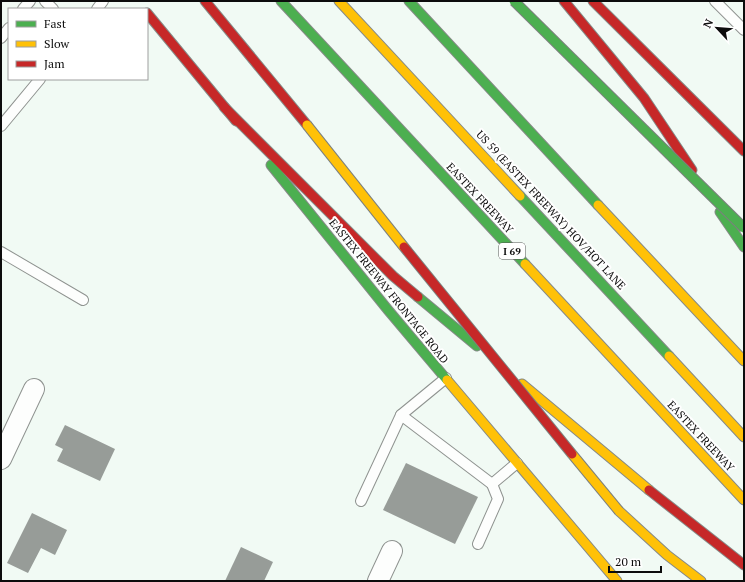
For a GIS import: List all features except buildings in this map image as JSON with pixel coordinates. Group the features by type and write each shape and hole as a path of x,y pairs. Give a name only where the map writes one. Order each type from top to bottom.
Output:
{"main road":[{"path":"205,1 657,558"},
{"name":"EASTEX FREEWAY","path":"281,1 744,500"},
{"name":"US 59 (EASTEX FREEWAY) HOV/HOT LANE","path":"339,1 744,437"},
{"path":"409,1 744,361"},
{"path":"514,1 744,228"},
{"path":"564,1 644,98 744,247"},
{"path":"592,1 744,151"},
{"name":"EASTEX FREEWAY FRONTAGE ROAD","path":"148,15 388,310 617,581"},
{"path":"224,107 393,276 627,472 744,566"},
{"path":"619,511 662,550 700,581"}],"street":[{"path":"1,459 34,389"},
{"path":"378,581 392,551"}],"lane":[{"path":"715,1 744,30"},
{"path":"1,38 8,29"},
{"path":"1,126 39,80"},
{"path":"1,252 82,300"},
{"path":"361,501 401,415 446,378"},
{"path":"401,415 492,484 498,499 478,544"},
{"path":"492,484 517,463"}],"traffic: fast":[{"path":"281,1 525,264"},
{"path":"409,1 598,205"},
{"path":"514,1 744,228"},
{"path":"271,165 388,310 447,380"},
{"path":"520,196 669,356"},
{"path":"720,212 744,247"},
{"path":"418,297 477,346"}],"traffic: slow":[{"path":"339,1 520,196"},
{"path":"307,125 404,247"},
{"path":"598,205 744,361"},
{"path":"525,264 744,500"},
{"path":"669,356 744,437"},
{"path":"447,380 617,581"},
{"path":"522,384 649,490"},
{"path":"572,454 619,511"},
{"path":"619,511 667,555 701,581"}],"traffic: jam":[{"path":"205,1 307,125"},
{"path":"564,1 644,98 692,170"},
{"path":"593,1 744,151"},
{"path":"148,14 236,121"},
{"path":"224,107 393,276 418,297"},
{"path":"404,247 572,454"},
{"path":"649,490 744,565"}]}
